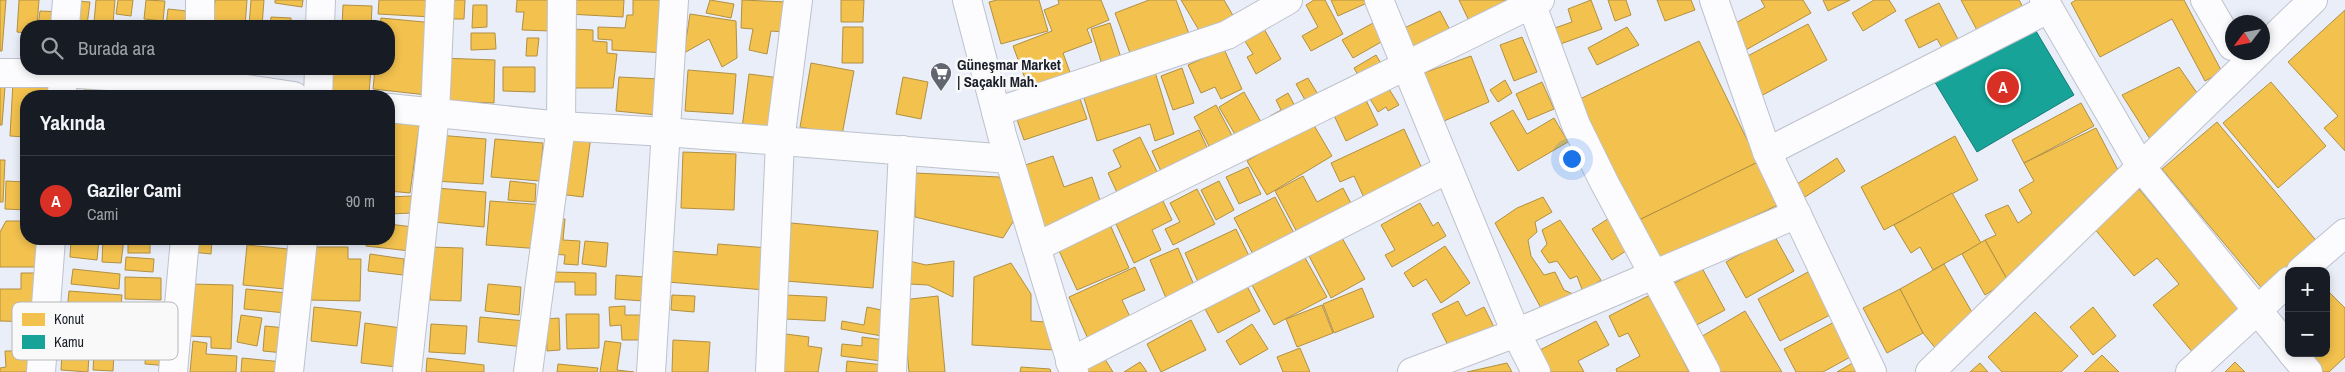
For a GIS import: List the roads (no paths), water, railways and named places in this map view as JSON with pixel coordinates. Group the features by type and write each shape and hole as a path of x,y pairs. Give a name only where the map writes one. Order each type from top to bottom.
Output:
{"street":[{"path":"65,20 67,0"},
{"path":"200,0 200,20"},
{"path":"320,20 321,0"},
{"path":"407,372 434,113 440,0"},
{"path":"528,372 561,126 562,0"},
{"path":"651,372 674,0"},
{"path":"770,372 780,141 798,0"},
{"path":"967,0 1009,158 1072,367 1448,169"},
{"path":"996,112 1227,35 1288,0"},
{"path":"1379,0 1516,333 1536,372"},
{"path":"1714,0 1768,152 1872,372"},
{"path":"2205,0 2225,25"},
{"path":"2270,35 2313,0"},
{"path":"1036,247 1407,67 1534,1 1576,125 1653,275 1706,372"},
{"path":"1768,152 2046,5 2140,167 2285,344"},
{"path":"1930,372 2140,167 2240,60"},
{"path":"0,73 20,75"},
{"path":"21,75 63,79 198,82 253,90"},
{"path":"318,90 319,75"},
{"path":"395,109 561,126 1009,158"},
{"path":"892,372 903,150"},
{"path":"1412,372 1516,333 1797,214"},
{"path":"2306,267 2345,233"},
{"path":"46,302 51,245"},
{"path":"178,317 184,245"},
{"path":"289,372 302,245"},
{"path":"2190,372 2285,285"},
{"path":"2295,357 2308,372"}],"place":[{"name":"Gaziler Cami","path":"2003,87"},
{"name":"Güneşmar Market | Saçaklı Mah.","path":"941,92"}]}
